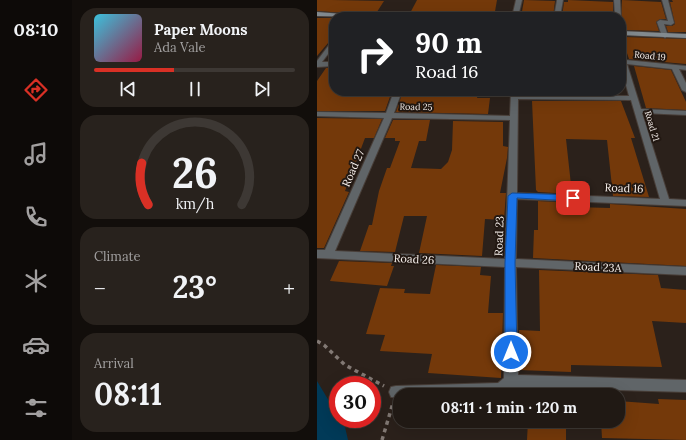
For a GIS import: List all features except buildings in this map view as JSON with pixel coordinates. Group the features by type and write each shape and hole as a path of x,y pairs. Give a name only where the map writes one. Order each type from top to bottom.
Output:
{"main road":[{"path":"317,14 329,15"},
{"path":"626,34 686,36"},
{"path":"635,41 686,43"}],"street":[{"path":"516,12 519,0"},
{"path":"558,12 560,0"},
{"path":"617,0 618,12"},
{"path":"665,0 671,22 660,22 665,36"},
{"path":"317,64 329,48"},
{"name":"Road 19","path":"626,62 686,68"},
{"path":"317,64 329,64"},
{"path":"675,67 686,90"},
{"name":"Road 21","path":"626,75 665,202"},
{"name":"Road 27","path":"323,254 389,116 396,96"},
{"name":"Road 23","path":"511,381 510,263 515,96"},
{"path":"574,96 633,98"},
{"path":"637,111 686,113"},
{"name":"Road 25","path":"317,114 515,118"},
{"name":"Road 16","path":"512,196 686,203"},
{"name":"Road 26","path":"323,254 510,263"},
{"name":"Road 23A","path":"510,263 686,271"},
{"path":"502,388 511,381 686,386"}],"path":[{"path":"317,341 324,345 345,365 393,390"},
{"path":"382,440 393,402"}],"water":[{"path":"317,381 329,401 329,428 345,428 348,440 317,440"}],"route":[{"path":"511,352 510,263 512,196 573,198"}]}
